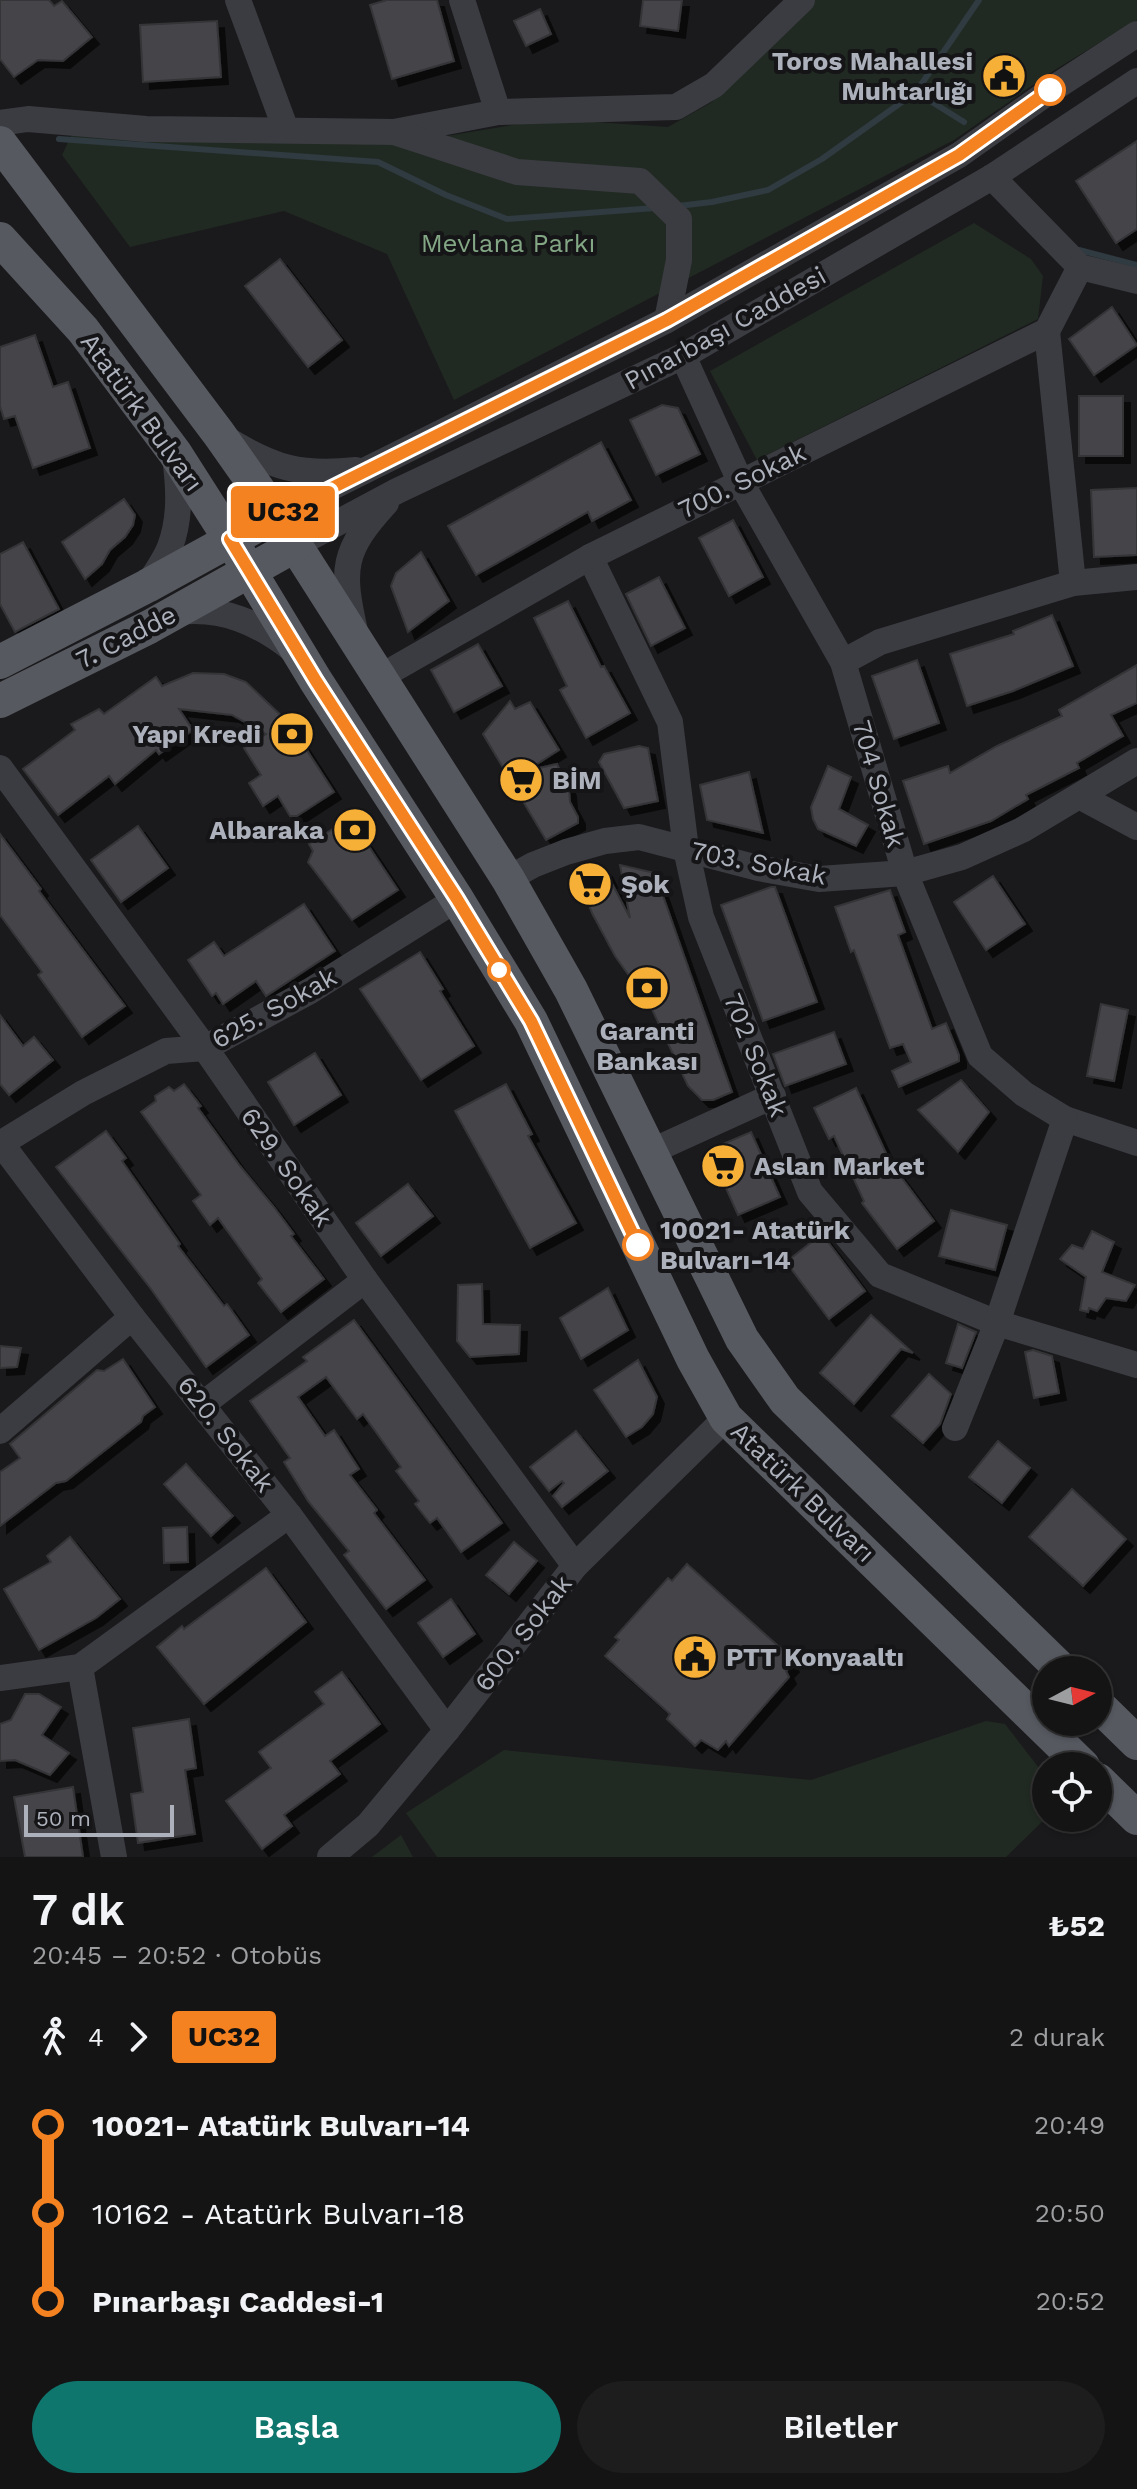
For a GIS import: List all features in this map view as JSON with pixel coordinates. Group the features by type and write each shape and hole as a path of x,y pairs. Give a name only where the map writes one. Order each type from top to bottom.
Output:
{"main road":[{"name":"Atatürk Bulvarı","path":"0,143 219,434 276,515 508,879 571,990 742,1339 785,1400 1048,1656"},
{"name":"Atatürk Bulvarı","path":"0,239 83,330 175,453 457,899 531,1021 693,1359 726,1418 1069,1752"},
{"name":"7. Cadde","path":"0,662 276,515"},
{"name":"7. Cadde","path":"0,701 175,613 296,545"},
{"path":"1112,1719 1137,1743"},
{"path":"1112,1794 1137,1818"}],"street":[{"path":"238,0 286,130"},
{"path":"462,0 498,112"},
{"path":"0,123 28,119 146,129 394,132 498,112 676,107 714,85 802,0"},
{"name":"Pınarbaşı Caddesi","path":"276,515 667,320 959,155 1137,34"},
{"name":"Pınarbaşı Caddesi","path":"296,545 397,491 683,356 992,177 1137,81"},
{"path":"394,132 517,172 640,181 679,219 679,260 667,320"},
{"path":"992,177 1080,267 1137,281"},
{"path":"1073,583 1047,331 1080,267"},
{"name":"700. Sokak","path":"380,677 590,557 1047,331"},
{"name":"704 Sokak","path":"683,356 740,481 843,662 905,873 980,1056 1024,1094 1065,1119 1137,1142"},
{"path":"219,434 249,453 295,470 313,473 367,469"},
{"path":"147,586 170,548 176,522 178,483 175,453"},
{"path":"358,642 348,595 347,561 366,526 397,491"},
{"name":"702 Sokak","path":"590,557 670,722 686,849 701,917 810,1192 880,1275 997,1323 1137,1365"},
{"path":"843,662 880,642 1073,583 1137,577"},
{"path":"175,613 214,611 246,620 277,637 302,658"},
{"name":"703. Sokak","path":"508,879 555,856 605,841 639,837 758,868 819,879 905,873 962,857 1022,830 1137,761"},
{"name":"629. Sokak","path":"0,768 205,1048 365,1280 575,1566"},
{"path":"1081,797 1137,827"},
{"name":"625. Sokak","path":"0,1143 83,1093 166,1051 205,1048 310,991 457,899"},
{"path":"652,1151 773,1096"},
{"path":"955,1428 997,1323 1065,1119"},
{"name":"620. Sokak","path":"0,1143 132,1317 289,1515 447,1730"},
{"path":"203,1404 365,1280"},
{"path":"0,1431 132,1317"},
{"name":"600. Sokak","path":"330,1857 368,1825 447,1730 575,1566 726,1418"},
{"path":"0,1678 80,1667 289,1515"},
{"path":"80,1667 114,1857"}],"green space":[{"name":"Mevlana Parkı","path":"812,0 1137,0 1137,20 1053,71 954,140 454,400 387,254 284,211 130,247 62,155 73,132 392,145 549,119 668,127 712,102"},
{"path":"974,223 1031,259 1043,276 1038,319 757,460 710,371"},
{"path":"986,1721 1005,1724 1032,1759 1032,1832 1006,1857 437,1857 406,1813 504,1750 811,1780"},
{"path":"401,1835 413,1857 372,1857"}],"building":[{"path":"0,0 49,0 54,6 62,1 92,37 63,61 38,60 14,77 0,59"},
{"path":"387,0 437,0 454,61 392,79 370,5"},
{"path":"643,0 682,0 678,31 640,26"},
{"path":"540,9 551,34 526,46 514,21"},
{"path":"217,21 221,77 143,82 140,25"},
{"path":"1137,141 1137,229 1116,243 1076,181"},
{"path":"280,259 342,340 308,367 245,286"},
{"path":"1112,307 1137,345 1094,375 1069,339"},
{"path":"35,335 53,387 68,382 90,448 33,468 15,416 4,419 0,406 0,347"},
{"path":"1079,396 1123,396 1123,456 1079,456"},
{"path":"662,405 678,408 700,454 656,475 630,420"},
{"path":"601,442 631,500 592,521 588,512 476,575 448,526"},
{"path":"1137,488 1137,555 1094,557 1091,490"},
{"path":"124,499 135,515 133,525 110,550 102,564 85,579 62,542"},
{"path":"733,520 763,577 729,596 699,538"},
{"path":"23,542 59,609 15,632 0,604 0,554"},
{"path":"421,552 449,601 408,632 391,586 396,573"},
{"path":"659,577 685,628 651,646 626,594"},
{"path":"568,601 601,667 604,666 630,713 586,738 560,690 567,686 534,618"},
{"path":"1052,615 1073,666 967,706 950,654 1014,634 1013,631"},
{"path":"478,644 502,686 454,712 431,670"},
{"path":"917,660 939,723 894,739 872,676"},
{"path":"1137,665 1137,703 1111,715 1123,736 1077,763 1079,768 1026,795 1028,799 991,821 924,844 903,781 948,766 950,773 997,746 1062,716 1059,710"},
{"path":"193,673 224,674 246,682 290,724 334,792 297,816 290,816 278,796 263,806 249,783 261,775 244,748 266,734 232,715 179,709 193,730 159,754 156,750 115,784 109,776 58,815 23,769 75,730 71,724 99,709 104,714 156,677 162,686"},
{"path":"510,701 515,709 530,702 559,750 526,771 557,764 578,817 578,823 546,840 483,734"},
{"path":"639,746 648,748 658,801 624,808 599,762 604,754"},
{"path":"828,766 851,777 839,809 868,825 856,846 818,829 813,819 811,807"},
{"path":"749,772 763,833 707,820 700,785"},
{"path":"350,818 398,890 352,920 308,862 313,851 309,844"},
{"path":"138,826 168,868 121,902 91,860"},
{"path":"0,834 125,1006 82,1037 38,975 42,972 0,915"},
{"path":"620,865 655,873 732,1092 713,1100 702,1100 688,1086 650,1005 615,956 592,913 580,882 593,873 605,870 630,918"},
{"path":"993,876 1025,924 986,950 954,902"},
{"path":"775,887 817,1002 763,1021 721,905"},
{"path":"890,890 905,932 898,935 932,1029 946,1023 959,1055 959,1061 899,1087 892,1071 911,1062 903,1044 890,1048 835,907"},
{"path":"304,904 335,951 266,996 256,981 223,1004 216,993 212,996 188,960 214,942 224,956"},
{"path":"420,952 474,1046 421,1080 360,989"},
{"path":"1101,1004 1128,1010 1114,1081 1087,1076"},
{"path":"0,1015 23,1046 34,1037 53,1060 9,1095 0,1084"},
{"path":"834,1032 846,1064 785,1086 773,1054"},
{"path":"315,1053 341,1095 294,1125 268,1082"},
{"path":"961,1080 989,1112 958,1152 918,1110"},
{"path":"184,1084 201,1106 198,1108 294,1234 291,1236 324,1279 281,1312 258,1283 262,1279 218,1218 210,1225 193,1201 201,1195 141,1112 156,1101 155,1096 169,1087 174,1091"},
{"path":"506,1084 532,1134 528,1136 576,1223 530,1248 455,1111"},
{"path":"856,1088 890,1162 934,1221 897,1249 862,1203 864,1201 834,1136 829,1139 814,1108"},
{"path":"106,1131 126,1158 122,1161 180,1244 178,1246 249,1335 206,1367 151,1289 56,1167"},
{"path":"751,1132 780,1197 738,1215 709,1150"},
{"path":"408,1184 433,1216 381,1256 356,1223"},
{"path":"951,1210 1007,1225 995,1270 939,1256"},
{"path":"1092,1231 1114,1242 1102,1272 1135,1285 1126,1301 1106,1298 1097,1311 1089,1308 1088,1312 1080,1310 1086,1277 1060,1259 1072,1245 1083,1249"},
{"path":"822,1234 865,1291 829,1319 786,1262"},
{"path":"482,1284 483,1324 520,1325 519,1354 470,1357 457,1341 458,1285"},
{"path":"608,1288 628,1330 581,1359 560,1318"},
{"path":"871,1315 913,1353 901,1349 854,1404 820,1373"},
{"path":"354,1320 502,1523 461,1552 437,1518 430,1523 415,1504 419,1501 396,1471 401,1467 363,1414 357,1419 326,1377 298,1397 325,1436 334,1430 359,1469 350,1475 377,1510 374,1513 425,1580 386,1609 344,1555 349,1551 308,1501 284,1462 290,1458 250,1401 307,1361 303,1357"},
{"path":"958,1324 976,1332 962,1368 946,1363"},
{"path":"0,1346 21,1348 17,1367 0,1368"},
{"path":"1033,1350 1052,1356 1059,1393 1034,1398 1025,1352"},
{"path":"123,1359 155,1407 143,1416 141,1422 66,1481 56,1483 0,1526 0,1472 20,1458 10,1444 97,1370 104,1371"},
{"path":"638,1360 657,1397 653,1414 642,1427 626,1437 594,1390"},
{"path":"929,1374 951,1394 940,1424 923,1443 892,1416"},
{"path":"576,1431 608,1471 562,1507 553,1496 564,1483 562,1481 549,1491 530,1467"},
{"path":"998,1441 1030,1468 1002,1503 969,1477"},
{"path":"186,1464 233,1516 211,1536 164,1484"},
{"path":"1072,1489 1126,1539 1083,1586 1029,1537"},
{"path":"187,1527 188,1562 164,1563 163,1528"},
{"path":"70,1537 120,1599 96,1618 39,1650 4,1589 51,1562 47,1556"},
{"path":"514,1542 537,1561 509,1594 486,1575"},
{"name":"PTT Konyaaltı","path":"687,1564 787,1654 784,1658 792,1665 786,1671 789,1677 729,1746 726,1741 718,1750 701,1740 695,1746 667,1719 670,1714 605,1656 619,1640 615,1637 668,1578 672,1581"},
{"path":"266,1568 306,1622 204,1704 157,1647"},
{"path":"451,1599 475,1634 443,1657 418,1623"},
{"path":"342,1672 380,1724 330,1761 340,1774 284,1815 292,1826 262,1849 226,1801 271,1768 259,1752 324,1704 315,1692"},
{"path":"25,1694 39,1694 61,1707 42,1735 69,1753 50,1775 15,1760 0,1761 0,1724 11,1720"},
{"path":"189,1719 196,1768 185,1770 195,1834 138,1843 131,1794 143,1792 133,1728"},
{"path":"73,1787 83,1857 25,1857 14,1797"}],"waterway":[{"path":"678,206 768,190 822,159 916,92 979,0"},
{"path":"916,92 964,122"},
{"path":"59,139 378,162 446,195 507,219 655,208"},
{"path":"1079,250 1137,265"}],"bus line":[{"name":"UC32","path":"638,1245 531,1021 230,539 667,320 959,155 1050,90"}],"place":[{"name":"Toros Mahallesi Muhtarlığı","path":"1004,76"},
{"name":"Yapı Kredi","path":"292,734"},
{"name":"BİM","path":"521,780"},
{"name":"Albaraka","path":"355,830"},
{"name":"Şok","path":"590,884"},
{"name":"Garanti Bankası","path":"647,988"},
{"name":"Aslan Market","path":"723,1166"},
{"name":"10021- Atatürk Bulvarı-14","path":"638,1245"},
{"name":"PTT Konyaaltı","path":"695,1657"}]}
